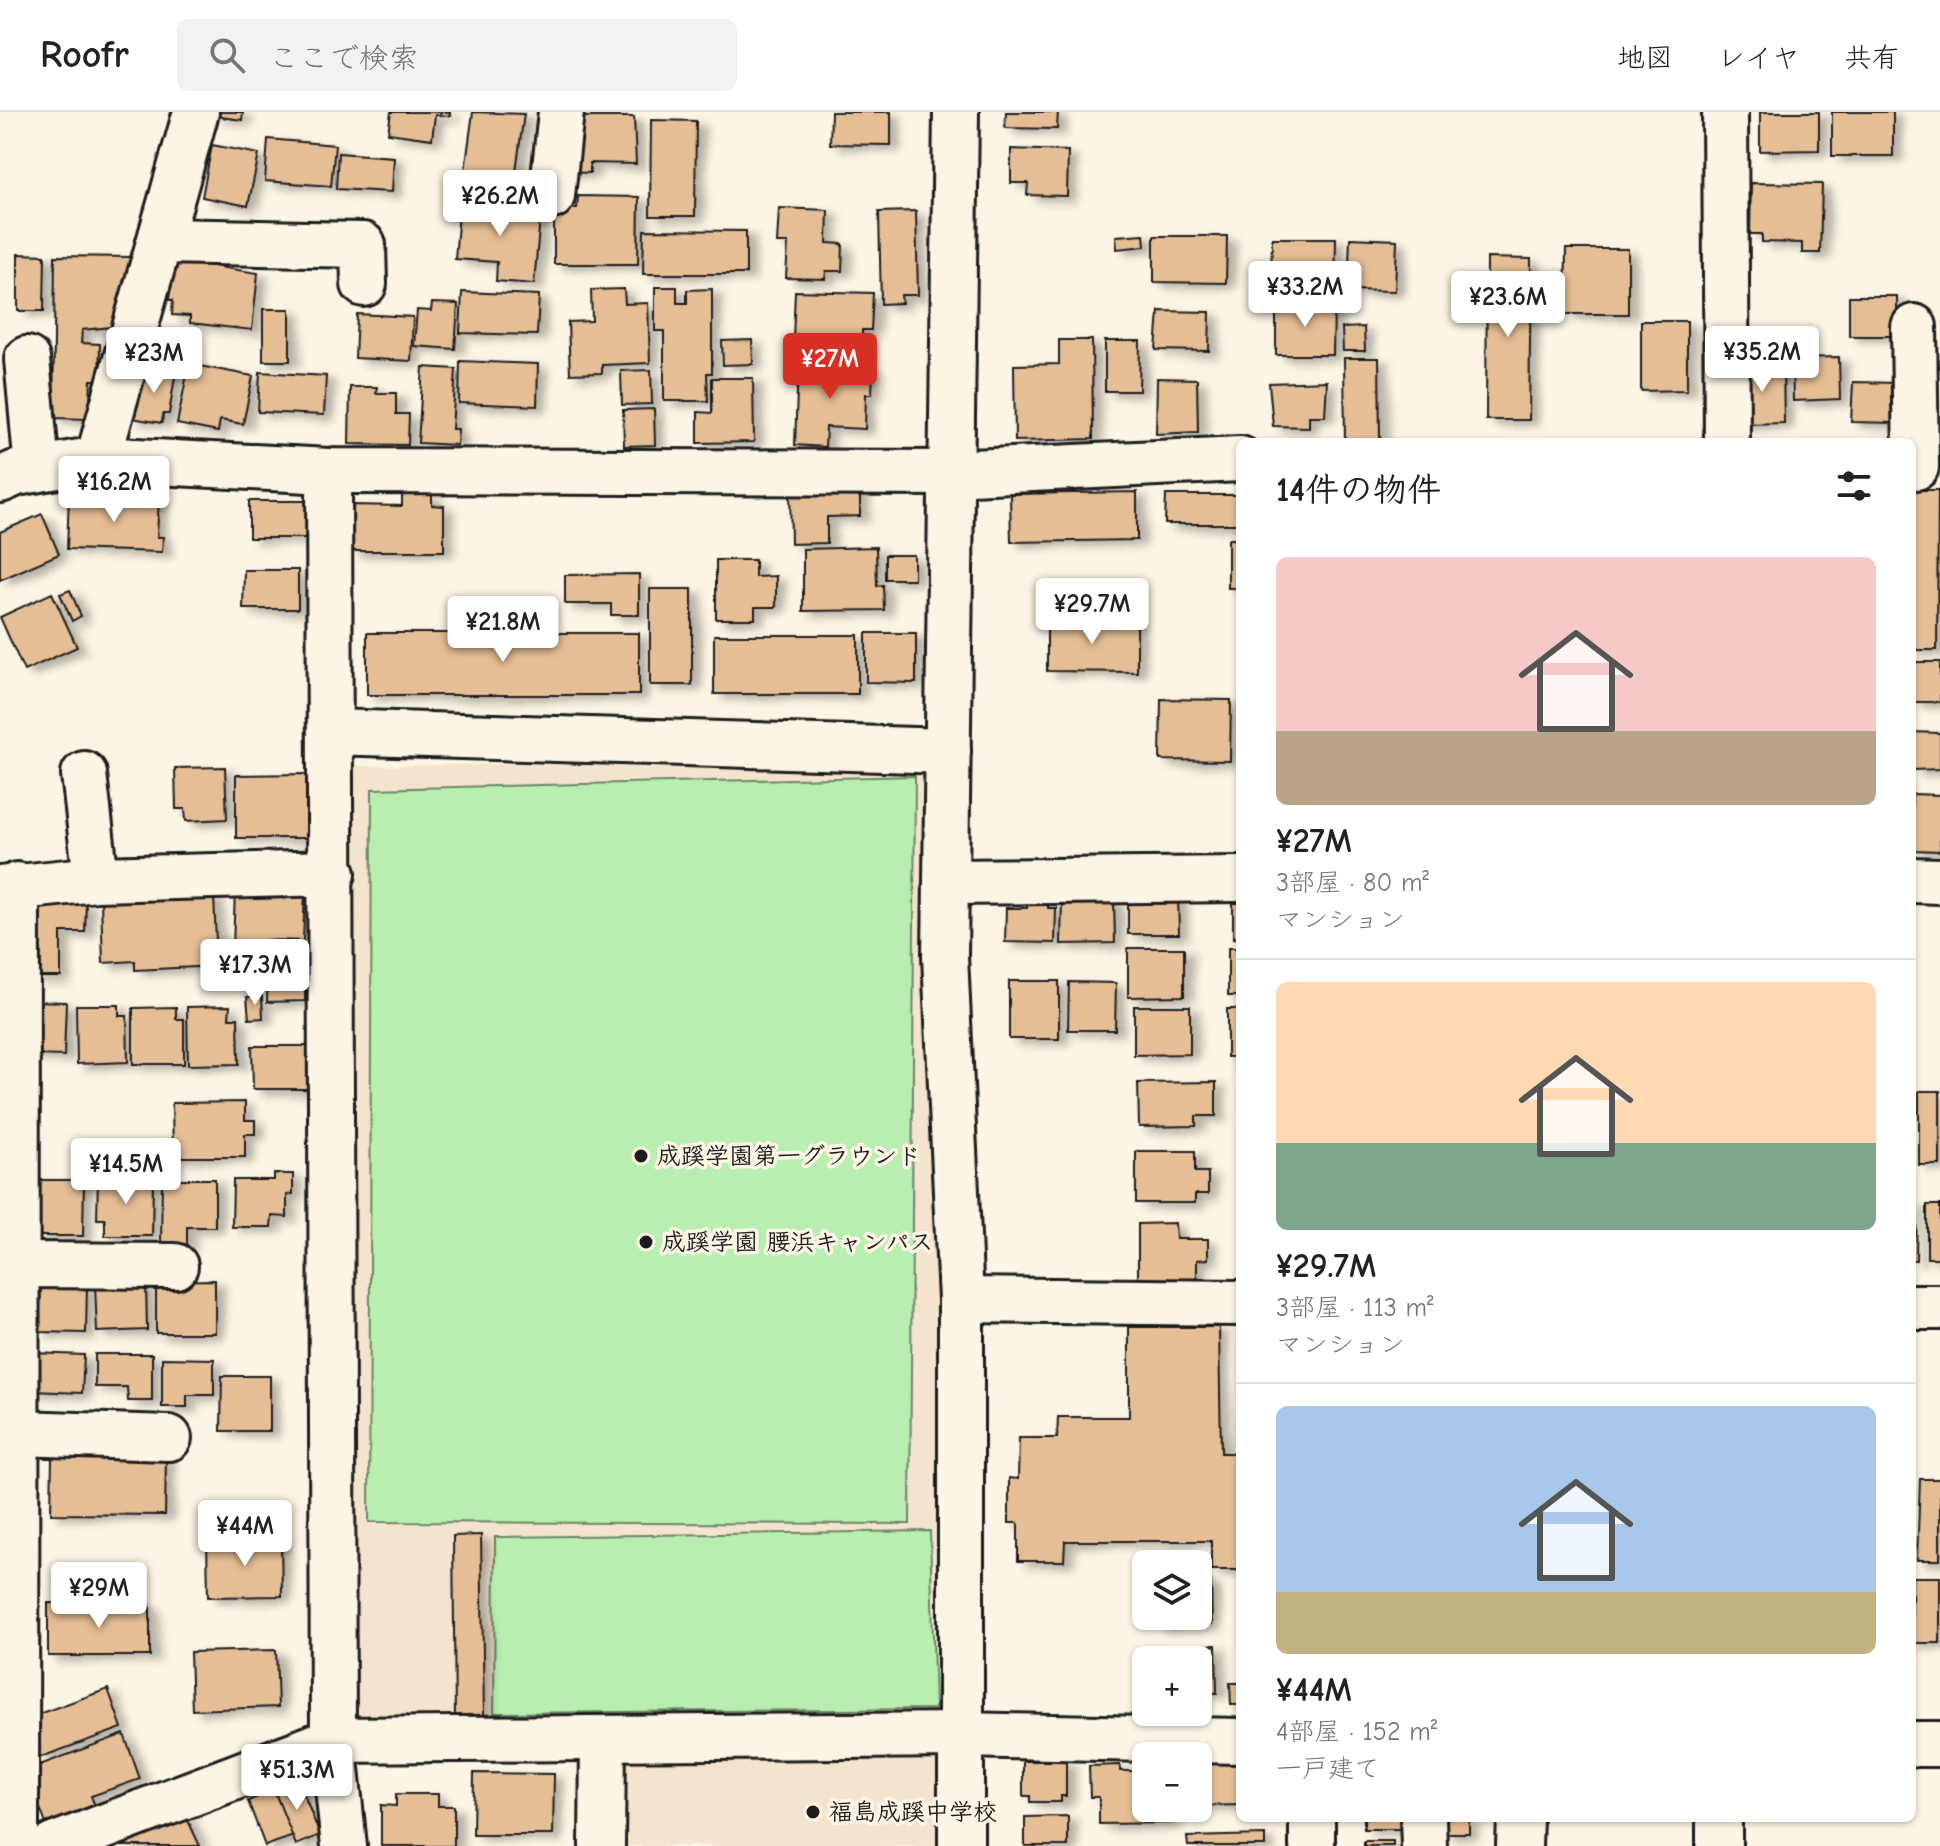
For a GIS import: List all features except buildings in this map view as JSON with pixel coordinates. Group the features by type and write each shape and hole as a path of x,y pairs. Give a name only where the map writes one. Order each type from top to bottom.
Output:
{"street":[{"path":"98,459 196,112"},
{"path":"552,196 561,112"},
{"path":"956,112 945,956 961,1300 961,1846"},
{"path":"1725,112 1727,438"},
{"path":"160,241 363,245 364,284"},
{"path":"1914,327 1923,467"},
{"path":"27,359 19,475 98,459 329,471 951,473 1236,459"},
{"path":"329,471 333,873 333,1740 344,1846"},
{"path":"330,732 948,751"},
{"path":"84,774 96,879"},
{"path":"16,1846 18,1433 9,1350 18,1265 9,887 96,879 333,873"},
{"path":"947,882 1236,879"},
{"path":"1916,880 1940,881"},
{"path":"18,1265 175,1266"},
{"path":"961,1300 1236,1303"},
{"path":"1916,1307 1940,1307"},
{"path":"18,1433 169,1438"},
{"path":"53,1846 333,1740 963,1735 1236,1741"},
{"path":"602,1846 603,1740"},
{"path":"1916,1744 1940,1744"},
{"path":"1312,1822 1312,1846"},
{"path":"1423,1822 1424,1846"},
{"path":"1519,1846 1520,1822"},
{"path":"1719,1822 1719,1846"}],"shaded area":[{"name":"成蹊学園第一グラウンド","path":"932,759 943,1718 940,1846 613,1846 615,1723 355,1720 355,766"}],"green space":[{"name":"成蹊学園第一グラウンド","path":"915,776 910,1524 369,1522 372,789"},
{"path":"930,1531 935,1709 494,1713 495,1537"}],"place":[{"name":"成蹊学園第一グラウンド","path":"641,1156"},
{"name":"成蹊学園 腰浜キャンパス","path":"646,1242"},
{"name":"福島成蹊中学校","path":"813,1812"}]}
